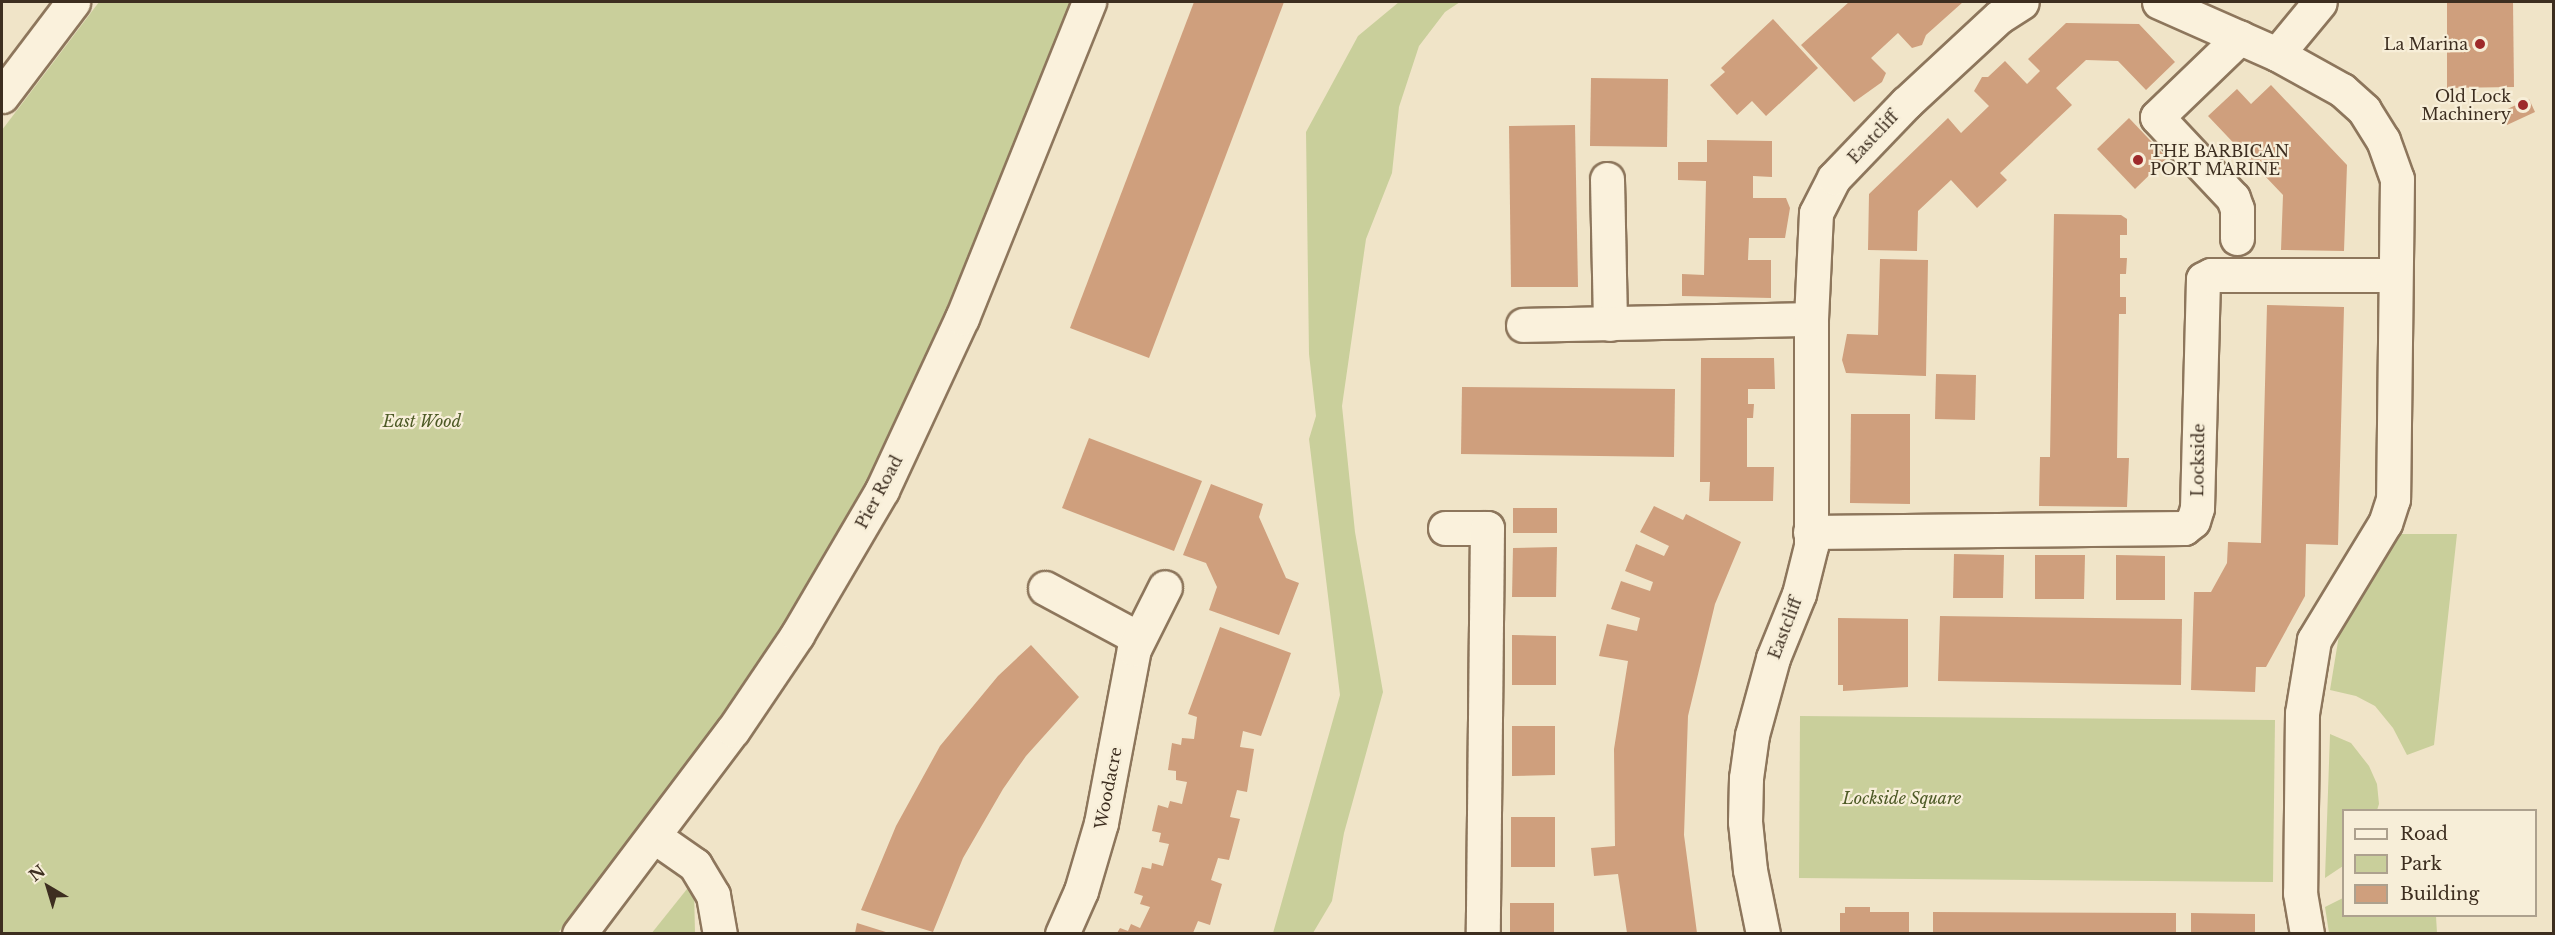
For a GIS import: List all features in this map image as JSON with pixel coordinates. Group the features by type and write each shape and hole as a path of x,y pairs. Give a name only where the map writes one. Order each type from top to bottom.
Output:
{"street":[{"path":"2,96 73,2"},
{"name":"Pier Road","path":"579,933 655,837 797,635 882,490 962,318 1089,2"},
{"name":"Eastcliff","path":"1763,933 1750,870 1745,822 1746,778 1752,735 1773,658 1799,594 1811,546 1811,319 1814,224 1828,186 1906,103 1999,17 2022,2"},
{"path":"2159,2 2277,54 2342,90 2364,110 2383,140 2397,179 2393,499 2385,523 2314,640 2302,713 2300,893 2307,933"},
{"path":"2277,54 2320,2"},
{"path":"2237,238 2237,208 2233,198 2157,117 2240,37"},
{"path":"1607,179 1610,324"},
{"name":"Lockside","path":"1810,532 2184,528 2193,521 2197,508 2203,279 2211,275 2395,275"},
{"path":"1523,325 1811,319"},
{"path":"1445,528 1487,528 1483,933"},
{"name":"Woodacre","path":"1062,933 1081,891 1101,823 1127,674 1138,639 1165,586"},
{"path":"1046,588 1138,639"},
{"path":"655,837 695,865 713,895 720,933"}],"green space":[{"name":"East Wood","path":"99,2 1071,2 966,265 865,488 780,642 558,933 2,933 2,130"},
{"path":"1399,2 1460,2 1445,12 1419,46 1399,107 1392,173 1366,239 1342,406 1355,532 1383,692 1344,833 1332,901 1313,933 1273,933 1340,695 1309,439 1316,416 1309,354 1306,132 1358,36"},
{"path":"2398,534 2457,534 2434,745 2407,755 2393,728 2375,706 2356,696 2330,690 2340,629"},
{"name":"Lockside Square","path":"1800,716 2275,720 2273,882 1799,878"},
{"path":"2330,734 2351,743 2369,766 2377,784 2379,804 2377,809 2342,809 2342,867 2325,878"},
{"path":"687,889 694,889 695,933 651,934"},
{"path":"2342,898 2342,917 2436,917 2437,933 2329,933 2325,907"}],"building":[{"path":"1194,2 1284,2 1149,358 1070,328"},
{"path":"1849,2 1963,2 1926,35 1922,45 1912,48 1898,33 1871,58 1886,73 1882,82 1854,102 1801,45"},
{"name":"La Marina","path":"2447,2 2513,2 2514,87 2447,88"},
{"path":"1773,19 1818,68 1766,116 1752,101 1737,115 1710,85 1725,72 1721,68"},
{"path":"2066,23 2139,24 2175,62 2146,90 2118,61 2086,60 2056,88 2072,105 2000,173 2007,180 1977,208 1951,180 1918,211 1917,251 1868,250 1869,194 1948,118 1961,133 1989,106 1974,91 1982,77 1988,77 2005,61 2027,84 2040,71 2028,59"},
{"path":"1591,78 1668,79 1667,147 1590,146"},
{"path":"2271,85 2347,165 2344,251 2281,250 2283,195 2208,116 2237,89 2251,104"},
{"name":"Old Lock Machinery","path":"2529,99 2535,112 2507,125 2501,112"},
{"name":"THE BARBICAN PORT MARINE","path":"2129,118 2167,158 2135,189 2097,149"},
{"path":"1575,125 1578,287 1511,287 1509,126"},
{"path":"1707,140 1772,141 1772,177 1753,176 1753,198 1786,198 1790,208 1785,238 1749,238 1748,260 1771,260 1771,298 1682,296 1682,274 1704,275 1706,181 1678,180 1678,162 1707,162"},
{"path":"2054,214 2121,215 2127,219 2127,235 2120,235 2120,258 2127,258 2126,274 2120,274 2120,297 2126,297 2126,314 2119,314 2117,458 2129,458 2127,507 2039,506 2040,457 2050,457"},
{"path":"1880,259 1928,260 1926,376 1846,373 1842,360 1847,334 1878,335"},
{"path":"2267,305 2344,307 2338,545 2306,544 2305,596 2266,667 2256,667 2255,692 2191,690 2194,592 2211,592 2227,563 2228,542 2261,543"},
{"path":"1701,358 1774,358 1775,389 1748,389 1748,404 1754,404 1753,418 1747,418 1747,467 1774,467 1773,501 1709,501 1710,482 1700,482"},
{"path":"1936,374 1976,375 1975,420 1935,419"},
{"path":"1462,387 1675,389 1674,457 1461,454"},
{"path":"1851,414 1910,414 1910,504 1850,503"},
{"path":"1089,438 1202,481 1174,551 1062,508"},
{"path":"1211,484 1263,504 1259,517 1286,578 1299,583 1279,635 1209,610 1217,587 1206,563 1183,555"},
{"path":"1654,506 1683,520 1686,514 1741,542 1715,604 1688,716 1684,835 1697,933 1627,933 1618,874 1594,876 1591,848 1615,846 1614,749 1628,661 1599,656 1607,624 1637,631 1640,618 1611,609 1621,581 1650,591 1653,582 1625,571 1636,544 1664,556 1669,546 1640,532"},
{"path":"1513,508 1557,508 1557,533 1513,533"},
{"path":"1557,547 1556,597 1512,597 1513,548"},
{"path":"1954,554 2004,555 2003,598 1953,598"},
{"path":"2035,555 2085,555 2084,599 2035,599"},
{"path":"2116,555 2165,556 2165,600 2116,600"},
{"path":"1940,616 2182,619 2181,685 1938,681"},
{"path":"1838,618 1908,619 1908,687 1843,691 1843,685 1838,685"},
{"path":"1220,627 1291,653 1261,736 1243,731 1240,747 1254,749 1247,792 1237,790 1230,817 1240,819 1229,860 1218,858 1211,880 1222,884 1210,925 1198,921 1193,933 1117,933 1120,928 1128,931 1131,924 1140,928 1150,907 1140,904 1143,896 1134,893 1142,867 1151,869 1152,863 1163,866 1169,844 1159,842 1161,833 1152,831 1158,805 1168,808 1170,801 1182,804 1187,782 1176,780 1176,771 1168,770 1172,743 1181,745 1182,738 1194,739 1197,717 1188,714"},
{"path":"1512,635 1556,636 1556,685 1512,685"},
{"path":"1031,645 1079,697 1026,756 1003,789 963,858 933,932 861,910 896,826 940,746 998,676"},
{"path":"1512,726 1555,726 1555,775 1512,776"},
{"path":"1511,817 1555,817 1555,867 1511,867"},
{"path":"1510,903 1554,903 1554,933 1510,933"},
{"path":"1845,907 1870,907 1870,912 1909,912 1909,933 1840,933 1840,913 1845,913"},
{"path":"1933,912 2176,913 2176,933 1933,933"},
{"path":"2191,913 2255,914 2255,933 2191,933"},
{"path":"857,923 889,933 855,933"}],"place":[{"name":"La Marina","path":"2480,44"},
{"name":"Old Lock Machinery","path":"2523,105"},
{"name":"THE BARBICAN PORT MARINE","path":"2138,160"}]}
